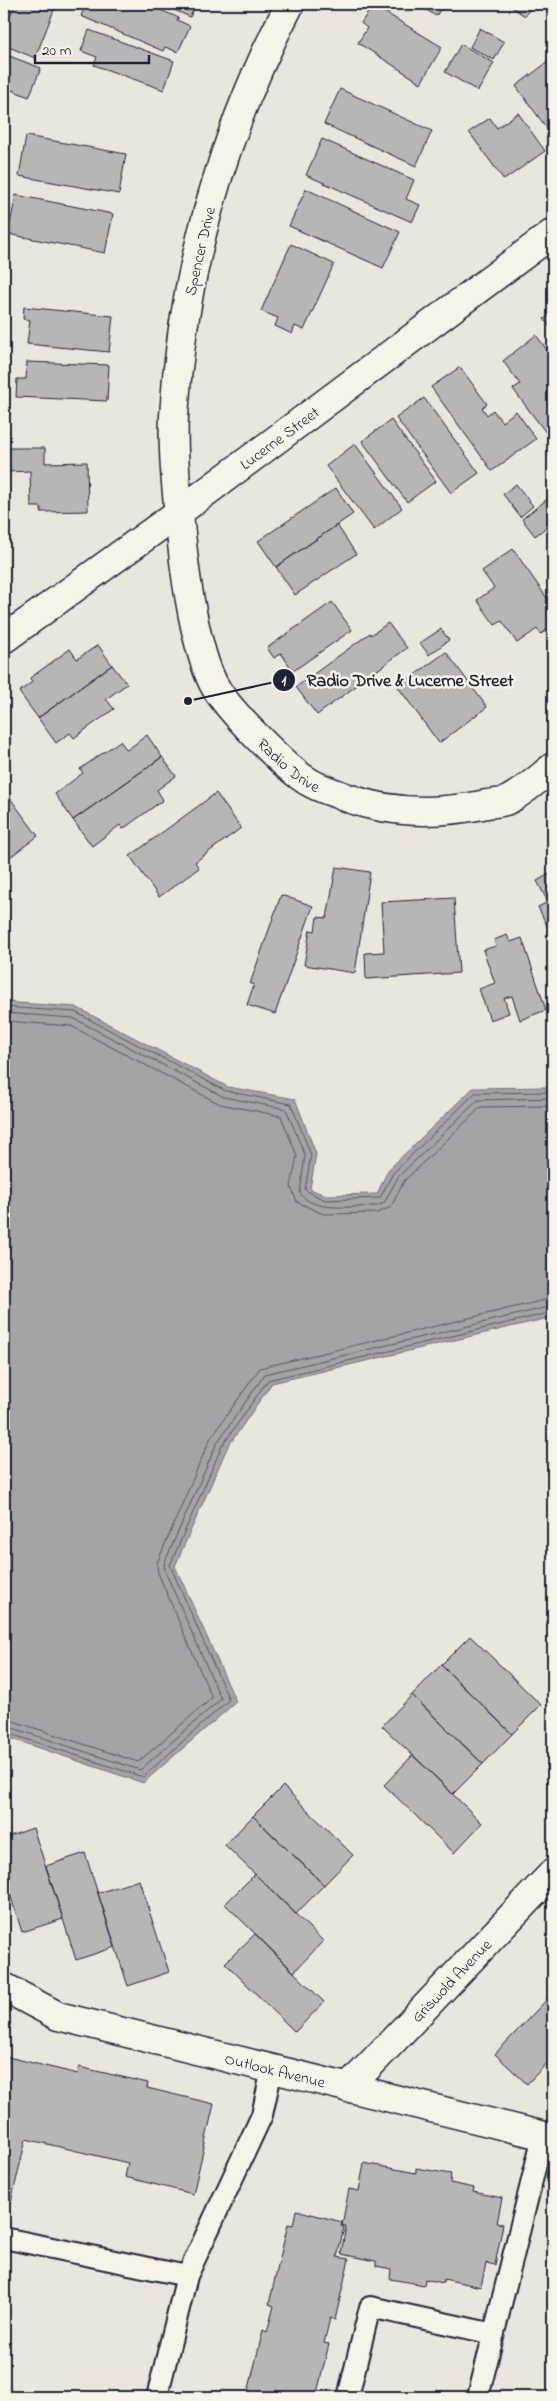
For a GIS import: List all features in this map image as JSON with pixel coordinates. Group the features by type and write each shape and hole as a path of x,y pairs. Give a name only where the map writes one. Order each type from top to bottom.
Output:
{"street":[{"name":"Spencer Drive","path":"178,512 174,418 184,317 204,225 236,121 271,39 290,4"},
{"name":"Lucerne Street","path":"4,639 553,233"},
{"name":"Radio Drive","path":"178,512 185,573 200,641 214,684 242,721 309,782 360,802 416,811 459,810 508,800 553,767"},
{"name":"Griswold Avenue","path":"348,2088 553,1873"},
{"name":"Outlook Avenue","path":"4,1988 58,2016 548,2137"}],"lane":[{"path":"157,2397 187,2276 262,2115 272,2069"},
{"path":"478,2397 548,2137"},
{"path":"4,2238 187,2276"},
{"path":"348,2397 370,2306 494,2334"}],"water":[{"path":"4,1002 76,1007 228,1087 295,1099 316,1154 310,1189 325,1195 377,1194 388,1170 473,1088 553,1087 553,1317 272,1383 227,1448 175,1566 236,1702 143,1783 4,1736"}],"building":[{"path":"15,4 39,4 54,10 35,58 4,45 4,31"},
{"path":"86,4 147,4 179,18 177,20 190,26 178,52 165,47 163,51 81,16"},
{"path":"161,4 196,4 190,17"},
{"path":"417,4 444,4 436,16"},
{"path":"507,4 533,4 525,16"},
{"path":"373,5 442,47 421,83 358,43 367,28 361,23"},
{"path":"480,28 504,42 494,60 470,47"},
{"path":"89,30 174,61 164,90 94,65 97,57 81,51"},
{"path":"461,44 494,63 478,91 445,72"},
{"path":"4,54 41,68 29,97 4,87"},
{"path":"553,58 553,132 551,134 516,86"},
{"path":"340,89 432,131 416,166 324,124"},
{"path":"518,113 545,151 504,180 469,132 490,118 497,128"},
{"path":"26,136 126,154 119,194 19,176"},
{"path":"322,139 414,180 406,199 420,205 412,222 306,175"},
{"path":"306,189 400,232 383,268 289,226"},
{"path":"16,195 113,214 105,253 8,234"},
{"path":"291,244 334,264 304,330 295,326 292,334 275,326 278,318 261,311"},
{"path":"24,307 113,316 109,352 27,344 30,320 23,319"},
{"path":"553,313 553,331 544,319"},
{"path":"536,335 553,358 553,429 547,434 513,389 520,384 503,361"},
{"path":"27,362 109,365 107,401 16,397 17,379 26,379"},
{"path":"460,367 487,404 482,408 487,415 493,410 502,422 516,411 536,439 492,471 431,387"},
{"path":"424,398 479,473 451,493 396,418"},
{"path":"391,420 436,481 407,502 362,441"},
{"path":"355,444 402,508 374,530 326,466"},
{"path":"4,448 45,448 45,463 87,462 88,511 41,512 41,507 31,507 30,471 4,472"},
{"path":"516,484 533,506 520,517 503,494"},
{"path":"336,488 353,514 276,567 258,541"},
{"path":"550,497 553,501 553,522 535,536 522,519"},
{"path":"337,525 356,554 295,595 276,567"},
{"path":"513,549 553,607 553,617 550,620 553,626 541,634 537,629 517,643 502,621 495,625 477,600 494,588 482,571"},
{"path":"332,602 352,630 293,671 281,653 274,658 267,648"},
{"path":"388,623 407,648 317,715 296,687 370,633 371,635"},
{"path":"441,629 449,640 429,655 420,643"},
{"path":"98,645 112,665 38,718 19,692 32,682 30,678 70,649 77,659"},
{"path":"446,652 487,707 439,743 398,687"},
{"path":"112,665 127,684 106,699 114,709 74,738 70,733 56,743 38,718"},
{"path":"147,735 162,757 73,820 55,794 83,773 80,769 120,741 127,750"},
{"path":"162,757 176,776 157,790 163,800 123,829 120,825 92,846 73,820"},
{"path":"4,790 38,836 10,857 4,849"},
{"path":"216,793 241,828 195,862 199,868 159,897 130,856"},
{"path":"336,867 370,872 355,973 304,965 310,930 315,931 317,917 327,918"},
{"path":"553,872 553,938 538,907 548,902 537,881"},
{"path":"281,895 313,906 275,1014 247,1005 254,984 250,984"},
{"path":"454,898 459,973 366,979 365,953 384,952 381,902"},
{"path":"507,935 510,942 522,938 546,1010 520,1020 512,996 504,998 509,1013 490,1020 479,989 495,983 483,950 496,946 494,940"},
{"path":"470,1636 541,1705 512,1734 441,1665"},
{"path":"441,1665 512,1734 483,1764 412,1695"},
{"path":"412,1695 483,1764 453,1794 382,1726"},
{"path":"413,1755 482,1823 454,1853 384,1785"},
{"path":"283,1786 353,1855 324,1885 253,1816"},
{"path":"253,1816 324,1885 296,1914 225,1845"},
{"path":"33,1828 63,1919 22,1932 4,1875 4,1838"},
{"path":"85,1853 115,1947 76,1960 46,1866"},
{"path":"255,1874 323,1941 294,1972 225,1904"},
{"path":"4,1875 10,1893 4,1895"},
{"path":"139,1880 169,1972 128,1986 98,1893"},
{"path":"255,1934 324,2002 295,2032 225,1963"},
{"path":"553,1993 553,2057 527,2084 495,2054"},
{"path":"4,2056 78,2074 79,2067 148,2083 147,2088 214,2104 193,2194 125,2177 128,2163 26,2139 11,2202 4,2200"},
{"path":"364,2163 416,2173 416,2168 451,2174 450,2183 474,2188 473,2192 502,2198 497,2223 503,2224 495,2265 486,2263 481,2287 444,2279 443,2283 425,2279 424,2285 390,2279 391,2269 376,2266 376,2261 341,2254 346,2226 342,2225 349,2189 359,2191"},
{"path":"296,2210 342,2222 341,2226 344,2227 337,2257 349,2259 335,2320 330,2318 324,2343 329,2344 316,2397 247,2397 263,2330 267,2332 274,2306 269,2304 288,2224 293,2225"}],"place":[{"name":"Radio Drive & Lucerne Street","path":"188,701"}]}
